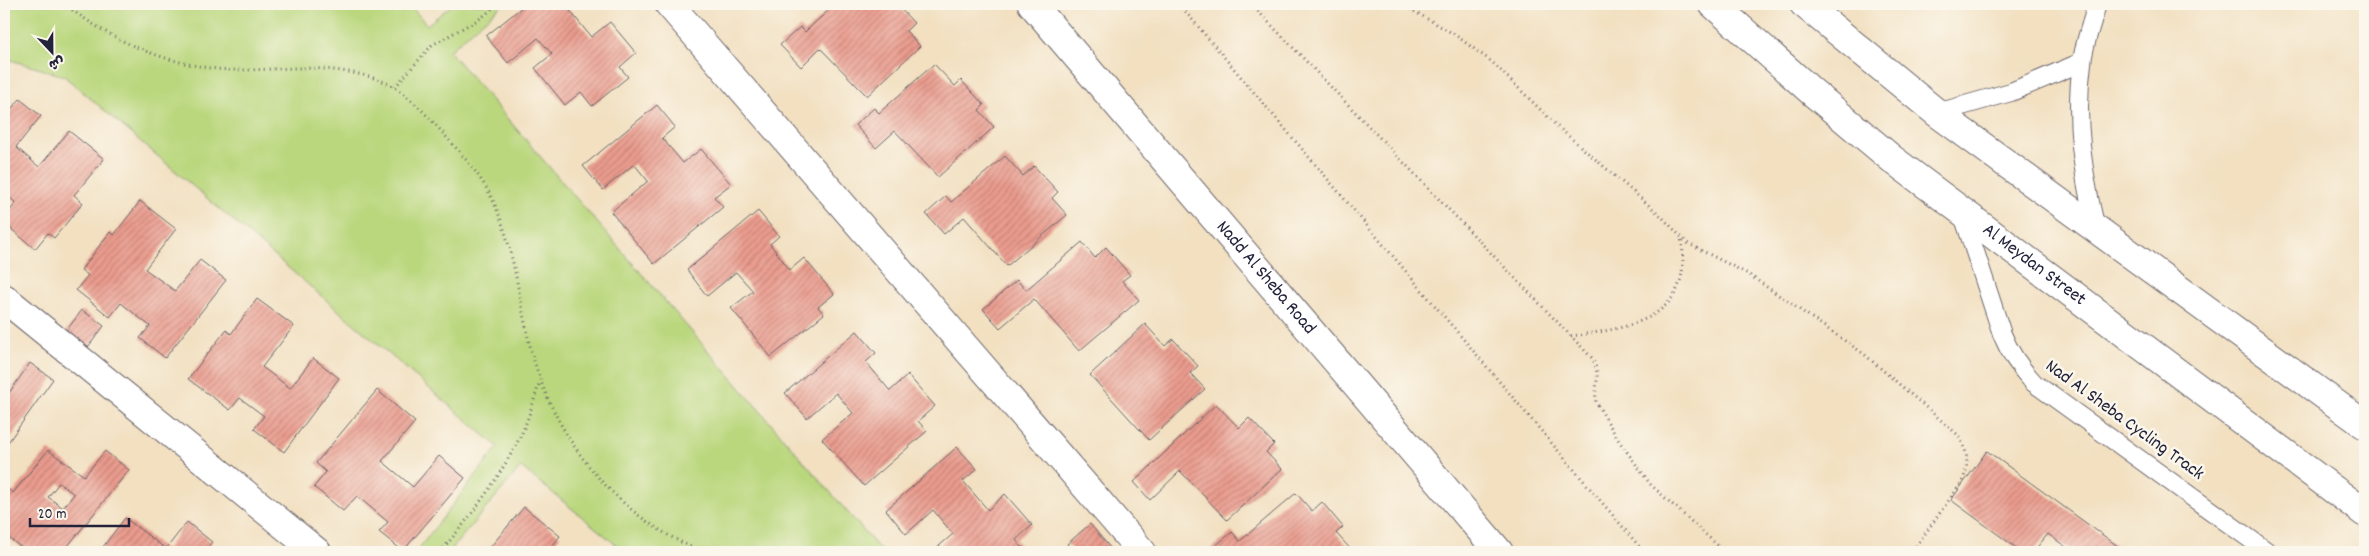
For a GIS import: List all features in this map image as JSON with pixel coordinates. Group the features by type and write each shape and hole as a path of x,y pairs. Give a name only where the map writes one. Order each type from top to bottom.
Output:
{"street":[{"path":"669,4 1142,552"},
{"name":"Nadd Al Sheba Road","path":"1032,4 1499,552"},
{"name":"Al Meydan Street","path":"1713,4 1810,91 1870,141 2365,512"},
{"path":"1804,4 1937,113 2365,425"},
{"path":"4,298 317,552"}],"lane":[{"path":"2096,229 2086,186 2080,145 2078,103 2082,62 2097,4"},
{"path":"1937,113 2011,92 2082,62"},
{"name":"Nad Al Sheba Cycling Track","path":"1962,211 2002,334 2010,352 2021,369 2034,383 2268,552"}],"path":[{"path":"64,4 95,27 134,48 176,62 219,69 337,70 364,76 394,87 423,111 474,170 494,202 505,229 531,350 540,380 554,412 578,452 607,487 641,518 680,543 703,552"},
{"path":"394,87 432,46 481,18 498,4"},
{"path":"1179,4 1644,552"},
{"path":"1251,4 1596,365 1599,380 1596,395 1599,409 1650,485 1725,552"},
{"path":"1401,4 1454,34 1492,62 1558,127 1659,214 1681,238 1692,246 1748,274 1864,354 1957,434 1964,444 1968,470 1962,482 1912,552"},
{"path":"1570,336 1617,329 1655,315 1668,303 1677,289 1683,272 1684,255 1681,238"},
{"path":"440,552 462,527 495,479 521,434 540,380"}],"green space":[{"path":"4,4 409,4 427,25 453,4 503,4 449,51 882,552 625,552 521,467 449,552 416,552 498,447 64,76 4,58"}],"building":[{"path":"526,4 572,4 567,7 591,37 610,22 636,53 620,67 628,77 592,106 581,92 565,105 535,68 552,54 538,38 508,63 486,36"},
{"path":"783,4 793,4 787,9"},
{"path":"835,4 896,4 914,23 906,31 920,46 867,96 820,48 801,67 780,45 800,27 805,32"},
{"path":"934,64 955,86 961,80 984,105 979,110 994,127 938,177 895,131 876,148 855,125 874,108 879,113"},
{"path":"20,99 41,116 16,147 39,167 69,131 104,159 74,195 83,203 54,238 48,233 35,249 4,223 4,218 16,203 4,193 4,117"},
{"path":"657,105 675,127 662,138 683,163 701,149 731,184 714,197 723,207 654,264 611,212 648,181 634,164 603,190 583,166"},
{"path":"1005,156 1023,176 1034,166 1058,192 1052,198 1067,215 1007,266 964,217 944,234 926,214 946,196 951,202"},
{"path":"140,201 176,229 145,269 175,291 200,260 226,280 165,358 140,338 150,326 121,303 110,317 76,290 88,275 81,270 110,232 114,235"},
{"path":"758,211 779,236 770,244 790,270 804,258 834,294 818,307 824,314 771,357 731,308 753,291 736,272 707,296 687,270"},
{"path":"1082,242 1095,258 1106,247 1130,275 1122,281 1139,300 1079,351 1034,299 1000,328 983,309 1017,280 1026,290"},
{"path":"257,299 294,326 262,367 290,388 313,358 339,378 284,452 254,429 264,416 240,398 230,410 188,379 226,330 231,334"},
{"path":"82,310 104,326 88,347 66,331"},
{"path":"1145,324 1165,346 1173,339 1198,366 1190,373 1205,389 1149,440 1090,375"},
{"path":"857,331 876,353 866,362 890,391 908,375 935,406 918,421 927,431 864,486 822,439 853,413 836,393 807,418 785,393"},
{"path":"30,363 53,379 4,448 4,400"},
{"path":"377,390 415,422 382,461 413,487 439,456 465,478 403,551 379,532 388,522 357,496 343,511 314,487 326,472 316,463"},
{"path":"1216,404 1239,428 1249,418 1274,444 1266,452 1282,469 1227,520 1180,471 1150,500 1134,482"},
{"path":"957,447 977,469 963,481 988,510 1005,494 1032,525 1016,540 1024,550 1021,552 932,552 953,534 933,510 906,534 886,510"},
{"path":"48,450 84,476 105,451 129,470 63,552 27,552 4,534 4,486 13,493","holes":["59,483 74,494 63,508 48,497"]},
{"path":"1987,451 2126,552 2073,552 2048,534 2033,552 2022,552 1951,500"},
{"path":"1296,493 1312,511 1322,502 1343,527 1336,533 1353,552 1208,552 1232,532 1240,541"},
{"path":"524,507 560,536 547,552 486,552"},
{"path":"125,518 166,549 187,522 212,542 204,552 99,552"},
{"path":"1090,524 1114,552 1074,552 1067,544"}]}
